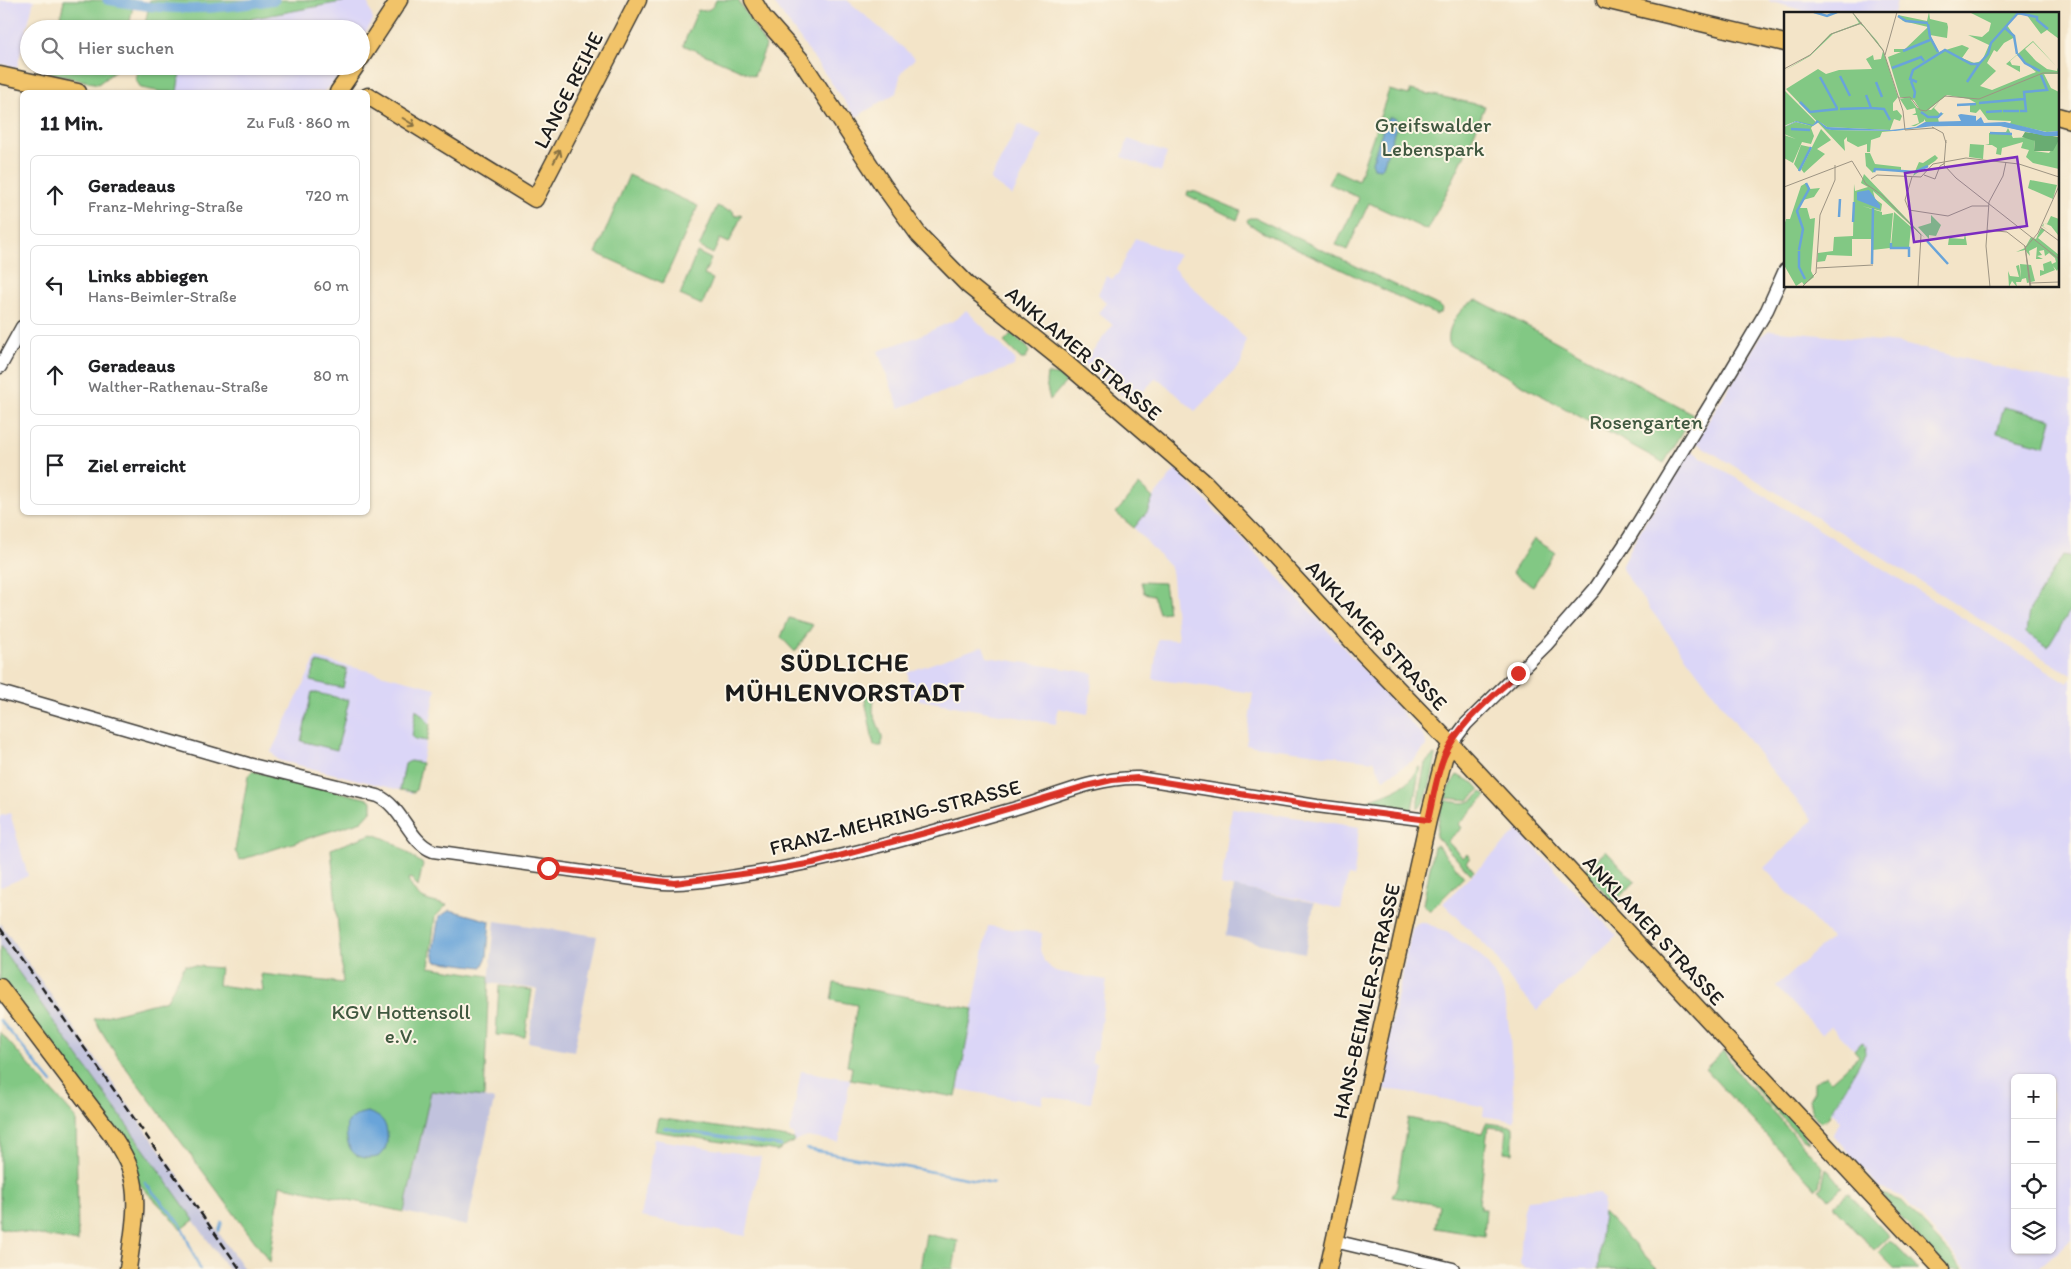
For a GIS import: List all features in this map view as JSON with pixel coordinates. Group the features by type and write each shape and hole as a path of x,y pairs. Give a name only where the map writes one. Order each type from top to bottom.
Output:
{"main road":[{"path":"370,44 399,0"},
{"name":"LANGE REIHE","path":"370,97 535,199 638,0"},
{"name":"ANKLAMER STRASSE","path":"753,0 764,17 800,59 883,184 925,242 968,285 1068,365 1196,475 1254,534 1941,1269"},
{"name":"ANKLAMER STRASSE","path":"761,0 782,37"},
{"path":"1605,0 1784,43"},
{"path":"0,75 69,90"},
{"path":"342,88 350,75"},
{"path":"2058,116 2071,120"},
{"name":"HANS-BEIMLER-STRASSE","path":"1328,1269 1428,820 1444,758 1451,744"},
{"path":"0,987 112,1135 131,1170 135,1206 128,1269"}],"street":[{"path":"1451,744 1466,724 1546,645 1595,589 1629,538 1732,369 1767,310 1784,272"},
{"path":"0,367 20,330"},
{"name":"FRANZ-MEHRING-STRASSE","path":"0,692 248,764 338,785 384,799 389,802 419,843 433,851 663,883 693,882 813,863 955,825 1086,786 1124,778 1138,778 1317,806 1428,820"},
{"path":"1334,1241 1348,1246 1453,1269"}],"shaded area":[{"path":"0,0 34,0 29,20 20,20 20,55 17,67 0,64"},
{"path":"352,0 367,0 373,20 370,25 370,20 244,20"},
{"path":"772,0 847,0 915,58 901,73 896,93 856,117"},
{"path":"1897,0 1894,12 1803,12 1769,1"},
{"path":"180,75 340,75 325,90 177,90"},
{"path":"1019,124 1042,136 1012,196 990,180"},
{"path":"1128,139 1167,153 1161,172 1122,157"},
{"path":"1135,238 1179,255 1173,268 1246,339 1241,364 1195,411 1160,380 1155,379 1132,403 1083,363 1113,325 1098,313 1106,303 1098,294 1106,276 1112,279 1118,274"},
{"path":"966,310 1015,359 1014,366 899,408 878,351 957,319"},
{"path":"1770,330 1898,343 2071,384 2071,675 1695,442 1762,335"},
{"path":"1690,450 2068,683 2071,679 2071,1240 2056,1253 2056,1074 2011,1074 2011,1254 2055,1254 2037,1269 1967,1269 1903,1197 1880,1188 1833,1135 1840,1121 1832,1111 1862,1058 1831,1026 1821,1034 1776,986 1831,938 1764,868 1813,820 1764,761 1633,586 1622,567 1638,534"},
{"path":"1176,469 1322,624 1423,736 1426,746 1414,760 1383,779 1374,761 1246,745 1253,693 1153,679 1158,639 1178,640 1171,568 1134,528 1147,512 1153,498"},
{"path":"983,646 987,657 1093,673 1088,714 1058,708 1056,724 909,698 908,672"},
{"path":"316,658 436,688 415,791 411,793 278,760 271,752"},
{"path":"1232,808 1359,827 1354,877 1348,876 1341,909 1299,899 1221,885"},
{"path":"10,813 28,876 0,887 0,816"},
{"path":"1518,830 1617,936 1537,1010 1511,981 1493,953 1443,903"},
{"path":"1234,887 1314,903 1305,953 1226,936"},
{"path":"495,921 597,936 574,1051 528,1042 537,989 489,983"},
{"path":"0,923 244,1269 228,1269 0,946"},
{"path":"1417,923 1425,923 1445,931 1478,953 1490,967 1500,985 1505,997 1510,1036 1515,1121 1483,1116 1484,1108 1481,1106 1401,1091 1377,1089 1412,929"},
{"path":"988,926 1042,933 1040,950 1044,961 1054,971 1107,980 1097,1051 1093,1050 1092,1062 1096,1063 1091,1103 1043,1096 1042,1104 958,1089"},
{"path":"801,1071 850,1079 839,1142 807,1137 793,1142 794,1134 790,1133"},
{"path":"431,1091 484,1097 494,1100 467,1226 404,1212"},
{"path":"654,1139 761,1157 746,1236 641,1217"},
{"path":"1599,1193 1604,1199 1598,1269 1525,1269 1520,1264 1523,1214 1527,1200"}],"green space":[{"path":"64,0 134,0 130,20 60,20"},
{"path":"150,0 352,0 244,20 146,20"},
{"path":"716,0 738,0 766,46 754,76 683,45 698,10 704,11 709,9"},
{"path":"57,75 110,75 98,84"},
{"path":"137,75 180,75 177,90 141,88 136,80"},
{"name":"Greifswalder Lebenspark","path":"1389,90 1409,95 1410,90 1485,106 1458,169 1427,230 1369,203 1347,250 1336,245 1359,198 1328,183 1335,170 1358,181"},
{"path":"629,175 698,206 663,283 596,253"},
{"path":"1188,191 1196,192 1241,211 1237,220 1187,195"},
{"path":"717,206 729,211 730,209 736,216 742,215 729,243 720,239 713,254 699,247"},
{"path":"1249,218 1256,218 1439,306 1442,309 1441,312 1437,315 1260,231 1248,223 1247,220"},
{"path":"697,252 711,259 704,275 713,279 702,305 680,295"},
{"name":"Rosengarten","path":"1478,300 1693,414 1664,463 1450,345 1449,332 1456,318 1466,306"},
{"path":"1012,334 1028,348 1029,352 1025,359 1021,359 1004,342"},
{"path":"1047,374 1058,375 1066,382 1050,400 1046,383"},
{"path":"2004,407 2052,419 2045,446 1997,433"},
{"path":"1139,485 1153,498 1147,512 1134,528 1116,513"},
{"path":"1534,539 1555,552 1533,586 1512,573"},
{"path":"2063,555 2071,557 2071,609 2048,647 2026,633 2029,611"},
{"path":"1141,582 1164,583 1168,612 1159,613 1153,595 1144,593"},
{"path":"789,618 813,625 795,652 781,637"},
{"path":"317,662 347,669 343,688 310,681"},
{"path":"312,692 349,700 337,750 301,741"},
{"path":"864,695 874,695 873,712 882,736 882,746 874,746"},
{"path":"416,709 430,724 427,741 415,739 412,736"},
{"path":"1434,755 1436,756 1430,784 1425,799 1418,809 1425,763"},
{"path":"410,761 422,763 414,792 400,790 405,764"},
{"path":"1420,767 1412,810 1368,803 1369,800 1390,792 1410,780 1417,768"},
{"path":"252,771 368,799 372,801 372,810 362,821 240,860 235,851 248,776"},
{"path":"1457,775 1474,783 1480,790 1469,800 1445,798 1447,790"},
{"path":"1482,792 1486,796 1459,824 1462,828 1447,841 1463,858 1467,854 1470,858 1466,862 1474,871 1471,874 1436,837 1442,800 1464,803 1472,800"},
{"name":"KGV Hottensoll e.V.","path":"372,834 394,843 423,864 418,887 411,878 408,879 411,886 423,898 447,905 435,917 429,967 489,976 484,1097 431,1091 404,1212 280,1185 270,1262 115,1053 94,1019 167,1000 185,965 220,968 218,985 263,991 261,974 343,983 331,849"},
{"path":"1437,845 1464,877 1430,911 1423,904 1434,846"},
{"path":"1606,851 1635,882 1614,902 1584,871"},
{"path":"0,946 194,1220 181,1230 139,1184 0,981"},
{"path":"834,983 973,1009 956,1097 850,1079 852,1067 847,1066 857,1005 831,1000"},
{"path":"499,986 532,990 525,1037 496,1035"},
{"path":"0,1032 76,1118 78,1242 0,1228"},
{"path":"1861,1042 1865,1046 1866,1052 1827,1119 1820,1122 1812,1113 1809,1100 1814,1092 1814,1082 1826,1076 1831,1081 1859,1056 1854,1050"},
{"path":"1723,1051 1743,1079 1823,1167 1819,1186 1816,1189 1705,1069"},
{"path":"1727,1051 1794,1119 1809,1142 1800,1137 1755,1088"},
{"path":"658,1118 794,1139 793,1142 777,1151 655,1131"},
{"path":"1408,1118 1482,1133 1486,1123 1512,1126 1513,1153 1504,1152 1506,1129 1488,1127 1479,1204 1481,1209 1486,1209 1484,1236 1435,1228 1439,1205 1392,1197 1397,1186"},
{"path":"1826,1168 1842,1187 1829,1199 1819,1190 1822,1186"},
{"path":"1848,1193 1889,1236 1874,1250 1833,1206"},
{"path":"1879,1193 1902,1201 1964,1269 1947,1269"},
{"path":"1603,1212 1654,1265 1658,1269 1598,1269"},
{"path":"926,1234 958,1241 953,1269 920,1269"},
{"path":"1890,1240 1918,1269 1895,1269 1878,1252"}],"water":[{"path":"1391,117 1396,119 1397,124 1383,166 1380,169 1374,168 1372,162 1386,120"},
{"path":"450,910 490,921 487,957 482,967 435,961 433,950 439,917"},
{"path":"367,1112 381,1119 385,1124 387,1133 387,1143 384,1152 374,1158 360,1157 355,1154 351,1150 346,1134 347,1122 359,1114"}],"waterway":[{"path":"107,0 150,7 191,9 253,4 275,0"},
{"path":"0,1020 52,1083"},
{"path":"664,1128 781,1146"},
{"path":"807,1149 993,1183"},
{"path":"145,1183 180,1223 200,1269"},
{"path":"219,1231 222,1222"}],"railway":[{"path":"0,928 240,1269"}],"district":[{"name":"SÜDLICHE MÜHLENVORSTADT","path":"845,677"}],"route":[{"path":"548,868 663,883 693,882 772,870 813,863 1022,806 1071,790 1124,778 1138,778 1317,806 1428,820 1444,758 1451,744 1460,730 1518,673"}]}
